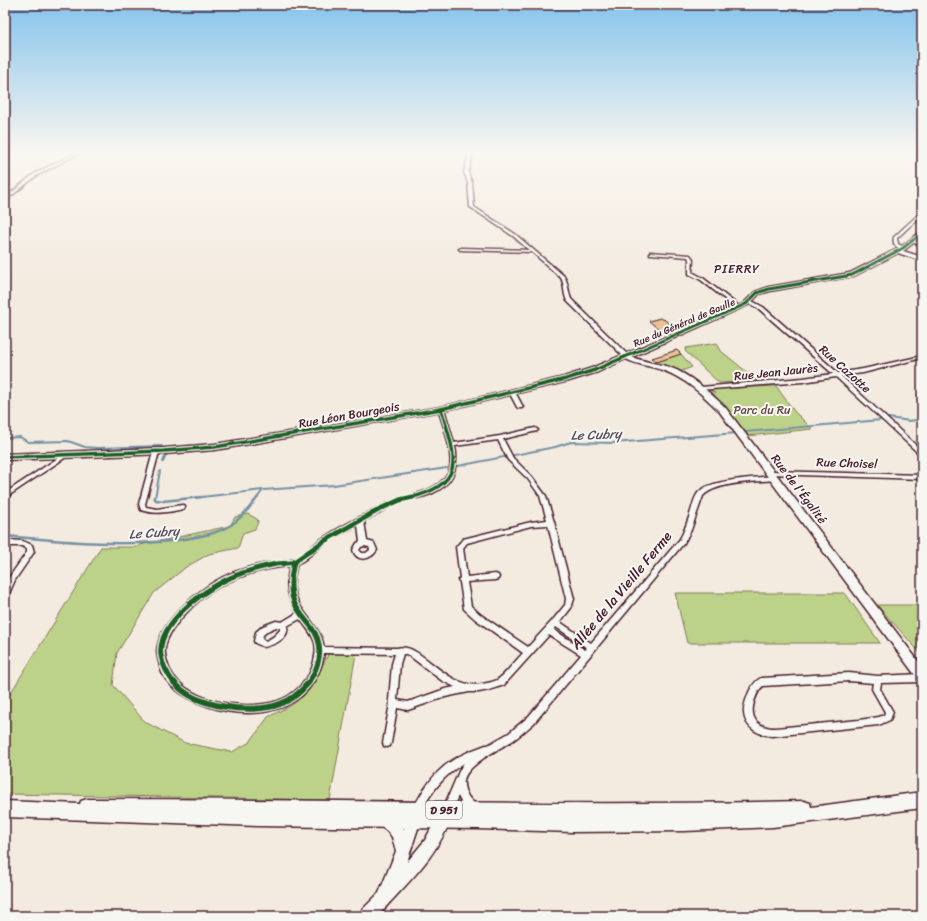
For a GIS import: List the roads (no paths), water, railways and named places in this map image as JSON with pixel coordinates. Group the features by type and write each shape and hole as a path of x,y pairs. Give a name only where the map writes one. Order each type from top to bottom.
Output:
{"main road":[{"name":"D 951","path":"445,815 572,824 685,823 773,819 922,800"},
{"name":"D 951","path":"8,809 88,807 249,807 415,815"},
{"name":"D 951","path":"445,815 477,810 682,812 876,807"},
{"name":"D 951","path":"8,809 169,816 382,820 415,815"},
{"name":"D 951","path":"258,818 297,815 569,816 607,811"}],"street":[{"path":"471,196 472,207 504,227 563,277 567,282 567,297 569,300 626,356"},
{"path":"922,213 895,238 894,243 900,249 922,259"},
{"name":"Rue du Général de Gaulle","path":"626,356 750,302 753,296 757,293 769,289 852,275 900,249 921,235"},
{"path":"912,241 922,244"},
{"path":"521,250 526,246"},
{"path":"461,249 488,248 531,251"},
{"path":"651,253 689,256 691,259 690,273 702,280 738,307"},
{"name":"Rue Cazotte","path":"750,302 761,308 837,375 920,451 922,456"},
{"name":"Rue de l'Égalité","path":"626,356 632,360 671,370 701,389 722,409 922,675"},
{"name":"Rue Léon Bourgeois","path":"5,457 156,452 215,447 441,409 581,375 626,356"},
{"name":"Rue Jean Jaurès","path":"701,389 803,380 863,371 922,357"},
{"path":"512,392 520,407"},
{"path":"294,562 291,592 302,614 317,633 321,650 315,673 304,688 296,695 278,705 256,710 220,706 195,697 174,683 165,670 162,662 162,645 167,632 184,610 206,591 226,579 248,570 294,562 320,543 400,500 433,491 451,475 453,465 452,445 441,409"},
{"path":"452,445 500,438 535,430"},
{"path":"394,703 408,706 445,693 483,688 501,682 555,623 568,606 570,599 544,499 530,478 508,456 500,438"},
{"path":"156,452 142,504 143,508 161,510 182,507"},
{"path":"5,496 67,454"},
{"name":"Rue Choisel","path":"773,475 922,477"},
{"name":"Allée de la Vieille Ferme","path":"445,815 461,777 469,764 512,736 531,720 585,654 682,541 688,531 701,493 708,488 773,475"},
{"path":"361,520 364,543"},
{"path":"528,652 472,613 466,604 459,551 462,542 531,524 551,522"},
{"path":"5,543 23,544 30,547 31,552 9,584 5,594"},
{"path":"462,580 495,577"},
{"path":"283,625 302,614"},
{"path":"555,623 591,647"},
{"path":"548,630 585,654"},
{"path":"321,650 400,650 414,654 449,682 467,689"},
{"path":"387,743 394,703 396,664 400,650"},
{"path":"878,680 876,689 888,712 886,719 823,729 776,732 759,729 749,720 748,708 756,685 761,682 849,676 878,680 922,678"},
{"name":"Allée de la Vieille Ferme","path":"415,815 431,786 445,770 467,756 493,747"},
{"path":"461,777 460,788 462,794 470,806 477,810"},
{"path":"368,916 382,898 393,878 402,857 415,815"},
{"path":"382,898 408,875 424,856 436,837 445,815"},
{"path":"382,820 391,825 400,837 402,857"}],"waterway":[{"name":"Le Cubry","path":"888,418 910,421 922,419"},
{"name":"Le Cubry","path":"745,432 881,420"},
{"name":"Le Cubry","path":"458,466 555,447 571,442 613,443 737,433"},
{"name":"Le Cubry","path":"5,438 20,437 28,442 68,441 85,447 97,448 162,446"},
{"name":"Le Cubry","path":"163,462 166,455"},
{"name":"Le Cubry","path":"263,490 334,485 447,468"},
{"name":"Le Cubry","path":"155,498 160,471"},
{"name":"Le Cubry","path":"200,497 263,490"},
{"name":"Le Cubry","path":"257,498 263,490"},
{"name":"Le Cubry","path":"154,497 156,500 163,501 200,497"},
{"name":"Le Cubry","path":"193,498 200,497"},
{"name":"Le Cubry","path":"5,536 113,543 178,540 205,535 231,525 246,512 258,497"}],"district":[{"name":"PIERRY","path":"737,269"}],"park label":[{"name":"Parc du Ru","path":"762,410"}]}
